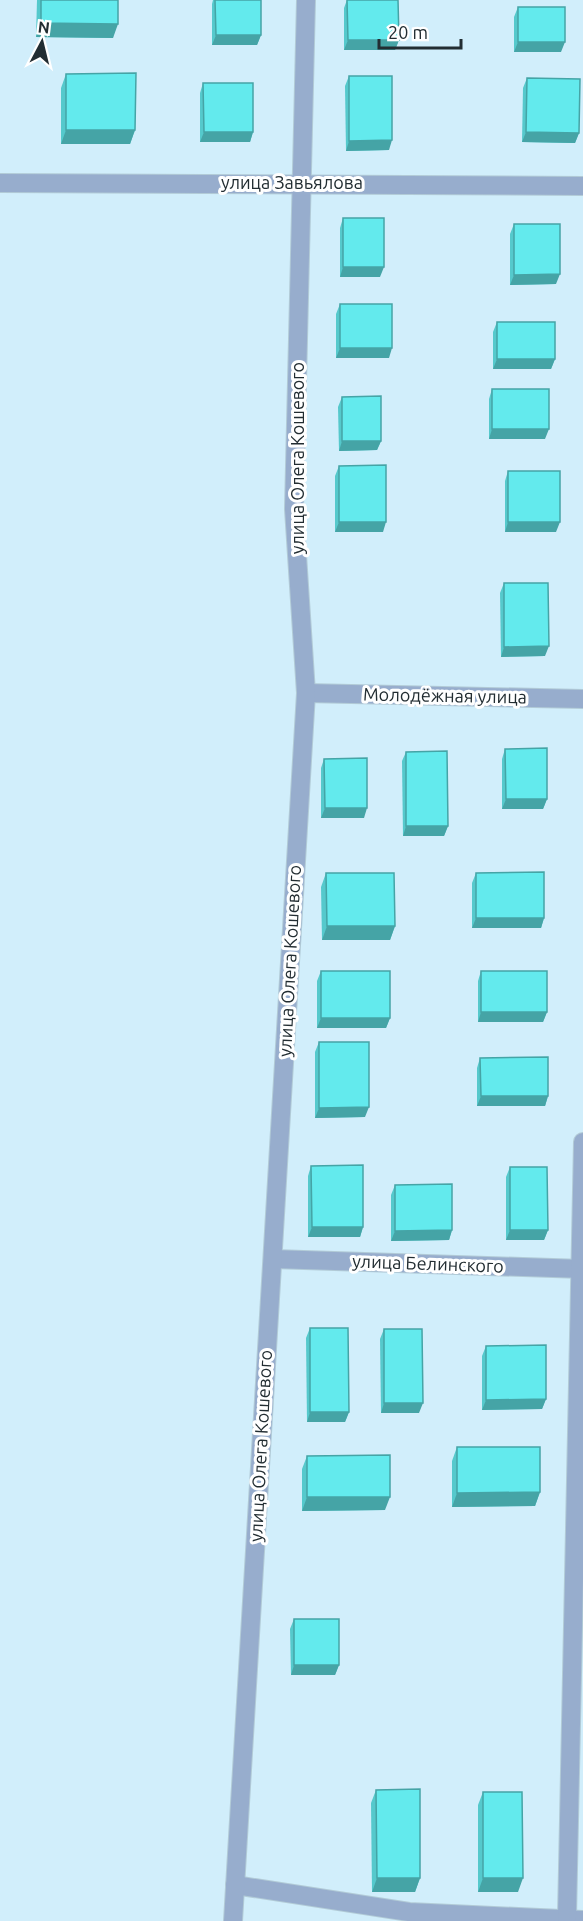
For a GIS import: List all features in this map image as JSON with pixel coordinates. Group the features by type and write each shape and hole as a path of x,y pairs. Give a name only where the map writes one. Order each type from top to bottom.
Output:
{"street":[{"name":"улица Олега Кошевого","path":"233,1921 306,693 294,509 306,0"},
{"name":"улица Завьялова","path":"0,183 583,186"},
{"name":"Молодёжная улица","path":"306,693 583,699"},
{"path":"235,1885 409,1912 575,1918 583,1142"},
{"name":"улица Белинского","path":"273,1259 582,1269"}],"building":[{"path":"41,0 118,0 118,24 41,23"},
{"path":"215,0 261,0 261,35 216,35"},
{"path":"347,0 398,0 399,40 348,40"},
{"path":"518,7 565,7 565,42 518,42"},
{"path":"136,73 135,130 66,130 66,74"},
{"path":"349,76 392,76 392,140 349,141"},
{"path":"527,78 580,79 579,133 526,132"},
{"path":"203,83 253,83 253,132 204,132"},
{"path":"343,218 384,218 384,267 343,267"},
{"path":"514,224 560,224 560,274 514,275"},
{"path":"340,304 392,304 392,348 340,348"},
{"path":"497,322 555,322 555,359 497,359"},
{"path":"492,389 549,389 549,429 492,429"},
{"path":"381,396 381,441 342,441 342,397"},
{"path":"386,465 386,522 339,522 339,466"},
{"path":"508,471 560,471 560,522 508,522"},
{"path":"504,583 548,583 549,646 504,647"},
{"path":"547,748 547,799 506,799 505,749"},
{"path":"447,751 448,826 406,826 406,752"},
{"path":"367,758 367,808 325,808 324,759"},
{"path":"544,872 544,918 476,918 476,873"},
{"path":"326,873 394,873 395,926 327,926"},
{"path":"321,971 390,971 390,1018 321,1018"},
{"path":"481,971 547,971 547,1012 481,1012"},
{"path":"319,1042 369,1042 369,1107 319,1108"},
{"path":"548,1057 548,1096 481,1096 480,1058"},
{"path":"363,1165 363,1227 312,1227 311,1166"},
{"path":"510,1167 547,1167 548,1230 510,1230"},
{"path":"452,1184 452,1230 395,1231 395,1185"},
{"path":"310,1328 348,1328 349,1412 310,1412"},
{"path":"384,1329 422,1329 423,1403 384,1403"},
{"path":"546,1345 546,1399 486,1400 486,1346"},
{"path":"457,1447 540,1447 540,1492 457,1493"},
{"path":"390,1455 390,1497 307,1497 307,1456"},
{"path":"294,1619 339,1619 339,1665 294,1665"},
{"path":"420,1789 420,1878 377,1878 376,1790"},
{"path":"483,1792 522,1792 523,1878 483,1878"}]}
